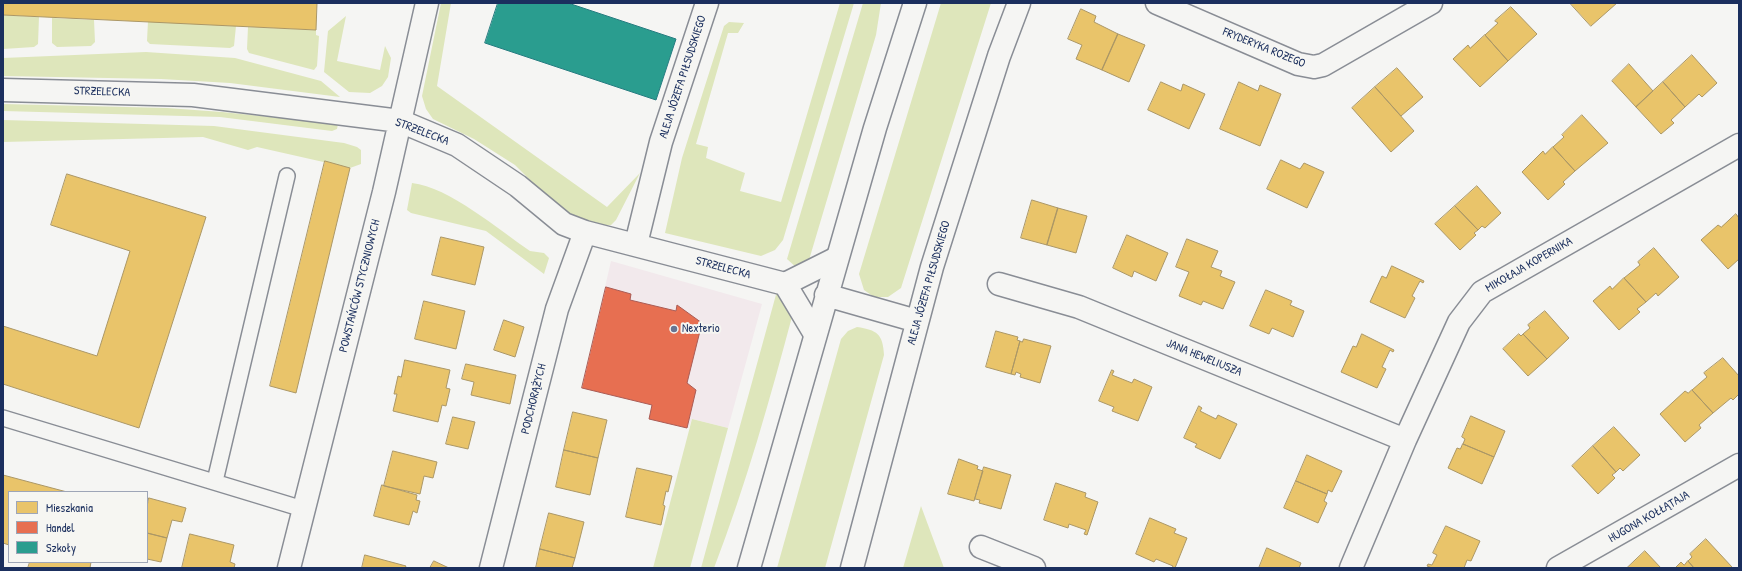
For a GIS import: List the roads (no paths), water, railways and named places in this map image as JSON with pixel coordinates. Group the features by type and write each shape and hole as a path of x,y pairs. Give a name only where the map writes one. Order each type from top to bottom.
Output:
{"street":[{"name":"POWSTAŃCÓW STYCZNIOWYCH","path":"289,568 384,192 427,3"},
{"name":"ALEJA JÓZEFA PIŁSUDSKIEGO","path":"636,244 661,142 707,3"},
{"path":"749,568 875,128 915,3"},
{"name":"ALEJA JÓZEFA PIŁSUDSKIEGO","path":"852,568 932,267 999,56 1019,3"},
{"name":"FRYDERYKA ROZEGO","path":"1157,3 1298,64 1314,67 1323,65 1431,3"},
{"name":"STRZELECKA","path":"3,90 193,95 400,121 457,146 518,186 564,224 585,232 636,244 784,284"},
{"name":"MIKOŁAJA KOPERNIKA","path":"1351,568 1405,440 1459,322 1482,292 1739,145"},
{"name":"PODCHORĄŻYCH","path":"490,568 557,309 585,232"},
{"path":"815,334 784,284 837,258"},
{"name":"JANA HEWELIUSZA","path":"999,284 1079,307 1405,440"},
{"path":"826,295 917,321"},
{"name":"HUGONA KOŁŁĄTAJA","path":"1558,568 1739,466"},
{"path":"982,547 1034,568"}],"lane":[{"path":"214,482 287,176"},
{"path":"3,418 303,509"}],"place":[{"name":"Nexterio","path":"674,329"}]}
